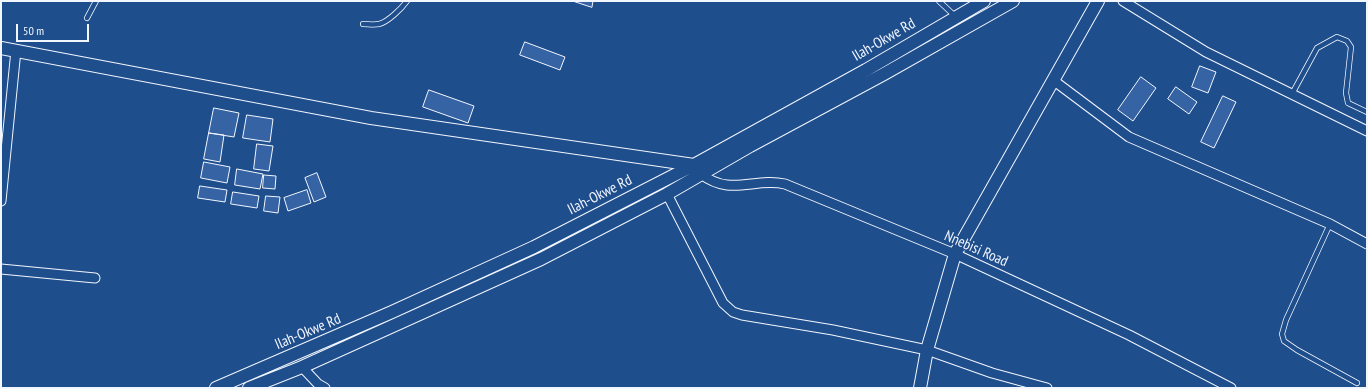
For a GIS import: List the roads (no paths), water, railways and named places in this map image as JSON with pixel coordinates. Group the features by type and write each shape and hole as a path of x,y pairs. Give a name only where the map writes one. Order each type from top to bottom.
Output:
{"main road":[{"name":"Ilah-Okwe Rd","path":"216,388 392,312 697,170 984,1"},
{"path":"249,388 302,367 541,258 667,194 697,170 884,74 1013,1"},
{"path":"920,388 927,350 955,254 1098,1"},
{"path":"1,48 371,118 697,170"}],"street":[{"path":"1123,1 1206,52 1367,131"},
{"path":"1,201 16,50"},
{"path":"1053,80 1130,137 1330,224 1367,244"},
{"name":"Nnebisi Road","path":"697,170 708,180 726,186 771,183 785,184 955,254 1129,335 1231,388"},
{"path":"667,194 723,304 733,312 742,315 833,330 927,350 992,372 1047,388"},
{"path":"1,269 95,278"},
{"path":"302,367 318,384 325,388"}],"lane":[{"path":"87,18 96,1"},
{"path":"363,24 379,24 385,22 403,7 407,1"},
{"path":"939,1 956,17"},
{"path":"1292,94 1317,48 1337,37 1347,41 1351,47 1346,93 1348,103 1367,112"},
{"path":"1330,224 1286,320 1282,334 1284,341 1297,350 1357,383"}]}
